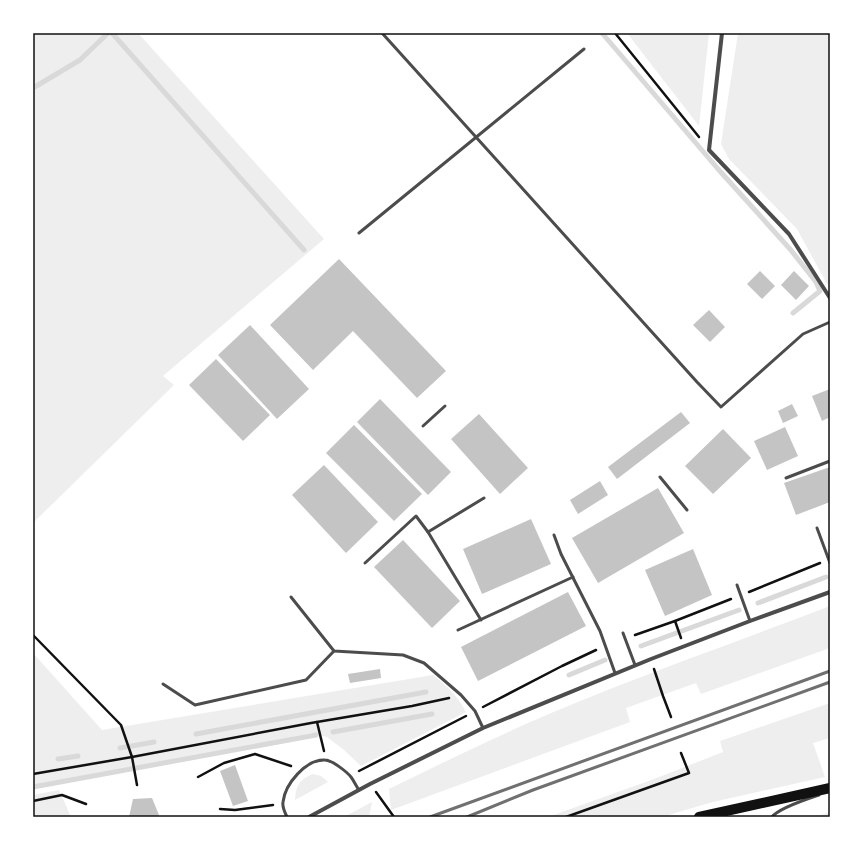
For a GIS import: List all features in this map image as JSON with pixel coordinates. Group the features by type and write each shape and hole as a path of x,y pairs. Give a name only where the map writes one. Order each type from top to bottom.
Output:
{"main road":[{"path":"699,817 830,790"}],"street":[{"path":"722,33 710,150 789,234 830,298"},
{"path":"309,817 358,790 484,728 635,665 830,592"}],"lane":[{"path":"382,33 721,407 803,334 830,322"},
{"path":"359,233 584,49"},
{"path":"423,426 445,406"},
{"path":"786,478 830,461"},
{"path":"660,477 687,510"},
{"path":"428,532 484,498"},
{"path":"365,563 416,516 428,532 481,620"},
{"path":"816,528 829,561"},
{"path":"554,535 561,554 600,630 615,673"},
{"path":"458,630 573,577"},
{"path":"737,585 750,621"},
{"path":"291,598 334,651 403,654 424,663 461,695 476,711 484,728"},
{"path":"623,633 635,665"},
{"path":"163,684 195,705 306,680 334,651"},
{"path":"287,817 282,804 288,786 301,770 316,762 326,760 339,767 350,776 358,790"},
{"path":"772,817 786,808 830,790"}],"path":[{"path":"615,33 710,150"},
{"path":"625,638 675,621 829,561"},
{"path":"675,621 680,635"},
{"path":"33,635 121,725 132,757 137,785"},
{"path":"350,776 562,666 605,646"},
{"path":"651,659 671,717"},
{"path":"33,774 412,706 461,695"},
{"path":"317,722 326,760"},
{"path":"566,817 689,773 681,753"},
{"path":"198,777 224,763 255,754 301,770"},
{"path":"370,784 394,817"},
{"path":"33,801 62,795 86,804"},
{"path":"220,809 235,810 282,804"}],"shaded area":[{"path":"33,33 138,33 324,239 163,376 174,385 33,523"},
{"path":"627,33 709,33 699,126"},
{"path":"738,33 830,33 830,282 827,284 797,229 729,159 721,144"},
{"path":"830,606 830,648 701,694 696,683 626,708 630,722 391,810 389,789 493,739 624,683"},
{"path":"33,653 102,730 433,675 452,692 466,712 361,766 327,737 312,733 33,787"},
{"path":"830,703 830,738 813,743 825,777 713,802 663,817 548,817 654,779 723,752 720,741"},
{"path":"313,774 321,776 328,782 295,800 296,790 301,781"},
{"path":"59,790 71,817 33,817 33,795"},
{"path":"372,802 369,817 344,817"},
{"path":"830,812 830,817 798,817 821,815"}],"building":[{"path":"339,259 446,371 417,398 353,331 313,370 270,325"},
{"path":"760,271 775,286 762,299 747,284"},
{"path":"794,271 809,286 796,300 781,285"},
{"path":"709,310 725,327 710,342 693,325"},
{"path":"250,325 309,389 277,419 218,355"},
{"path":"216,359 270,415 243,441 189,385"},
{"path":"830,389 830,417 822,421 812,396"},
{"path":"380,399 451,472 428,495 357,422"},
{"path":"792,404 798,416 783,423 778,411"},
{"path":"681,412 690,423 617,479 608,467"},
{"path":"479,414 528,468 500,494 451,439"},
{"path":"354,425 422,494 394,521 326,453"},
{"path":"785,427 798,456 767,470 754,441"},
{"path":"723,429 751,458 713,494 685,466"},
{"path":"324,465 378,522 346,553 292,495"},
{"path":"830,467 830,502 796,515 784,483"},
{"path":"600,481 608,495 578,514 570,500"},
{"path":"658,488 684,533 598,583 572,538"},
{"path":"531,519 551,564 482,594 463,549"},
{"path":"403,540 460,601 432,628 374,567"},
{"path":"693,549 712,595 665,616 645,570"},
{"path":"568,592 586,626 478,681 461,647"},
{"path":"380,669 381,678 350,683 348,674"},
{"path":"235,765 248,801 233,806 220,771"},
{"path":"152,798 159,815 157,817 129,817 133,799"}],"waterway":[{"path":"33,88 80,60 108,33"},
{"path":"112,33 304,250"},
{"path":"602,33 718,169 790,249 816,282 820,291 793,313"},
{"path":"758,603 826,577"},
{"path":"641,646 739,610"},
{"path":"569,675 605,660"},
{"path":"196,734 426,692"},
{"path":"333,732 432,714"},
{"path":"33,787 316,735"},
{"path":"120,748 154,742"},
{"path":"58,759 78,756"}],"railway":[{"path":"430,817 830,671"},
{"path":"467,817 533,790 830,682"}]}
